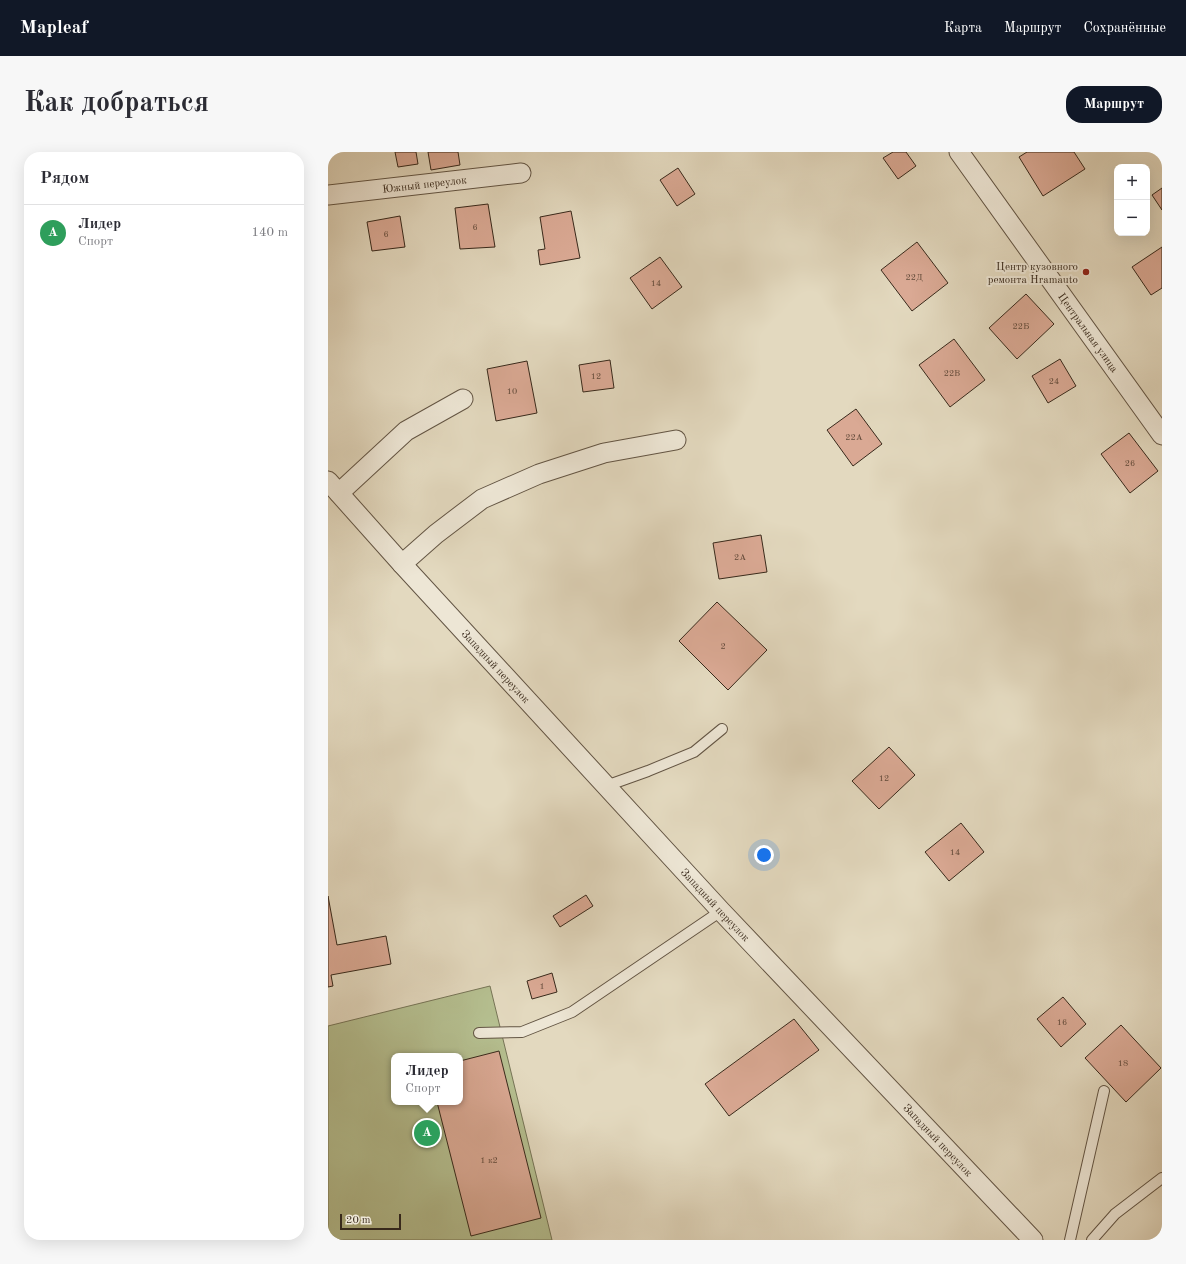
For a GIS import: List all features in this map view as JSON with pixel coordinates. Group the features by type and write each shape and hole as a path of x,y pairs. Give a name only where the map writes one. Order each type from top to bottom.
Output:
{"street":[{"name":"Центральная улица","path":"959,152 1162,435"},
{"name":"Южный переулок","path":"328,195 521,173"},
{"path":"333,487 406,431 463,399"},
{"path":"402,564 436,534 482,500 539,474 604,454 676,440"},
{"name":"Западный переулок","path":"333,487 721,911 1033,1240"}],"lane":[{"path":"606,786 694,752 722,729"},
{"path":"479,1033 522,1032 572,1012 721,911"},
{"path":"1070,1240 1104,1091"},
{"path":"1092,1240 1115,1214 1162,1178"}],"green space":[{"path":"490,986 552,1240 328,1240 328,1026"}],"building":[{"path":"395,152 416,152 418,164 398,167"},
{"path":"428,152 458,152 460,165 431,170"},
{"path":"893,152 906,152 916,166 898,179 883,158"},
{"path":"1027,152 1074,152 1085,169 1043,196 1019,157"},
{"path":"678,168 695,194 677,206 660,180"},
{"path":"1162,188 1162,210 1152,195"},
{"path":"488,204 495,247 460,249 455,208"},
{"path":"571,211 580,258 540,265 538,250 545,249 540,217"},
{"path":"400,216 405,247 372,251 367,222"},
{"path":"917,242 948,283 912,311 881,270"},
{"path":"1162,247 1162,288 1151,295 1132,267"},
{"path":"660,257 682,287 652,309 630,278"},
{"path":"1026,294 1054,324 1017,359 989,328"},
{"path":"954,339 985,380 950,407 919,365"},
{"path":"1060,359 1076,386 1048,403 1032,376"},
{"path":"610,360 614,388 583,392 579,365"},
{"path":"527,361 537,413 496,421 487,369"},
{"path":"856,409 882,444 853,466 827,430"},
{"path":"1129,433 1158,471 1130,493 1101,454"},
{"path":"761,535 767,572 719,579 713,543"},
{"path":"717,602 767,650 728,690 679,641"},
{"path":"889,747 915,775 879,809 852,781"},
{"path":"961,823 984,852 949,881 925,852"},
{"path":"586,895 593,906 560,927 553,916"},
{"path":"328,896 337,945 386,936 391,964 331,975 333,986 328,987"},
{"path":"552,973 557,992 532,999 527,981"},
{"path":"1063,997 1086,1024 1061,1047 1037,1019"},
{"path":"794,1019 819,1050 729,1116 705,1084"},
{"path":"1121,1025 1161,1068 1126,1102 1085,1058"},
{"path":"499,1051 541,1218 471,1236 438,1105 463,1105 463,1060"}],"place":[{"name":"Центр кузовного ремонта Hramauto","path":"1086,272"},
{"name":"Лидер","path":"427,1133"}]}
